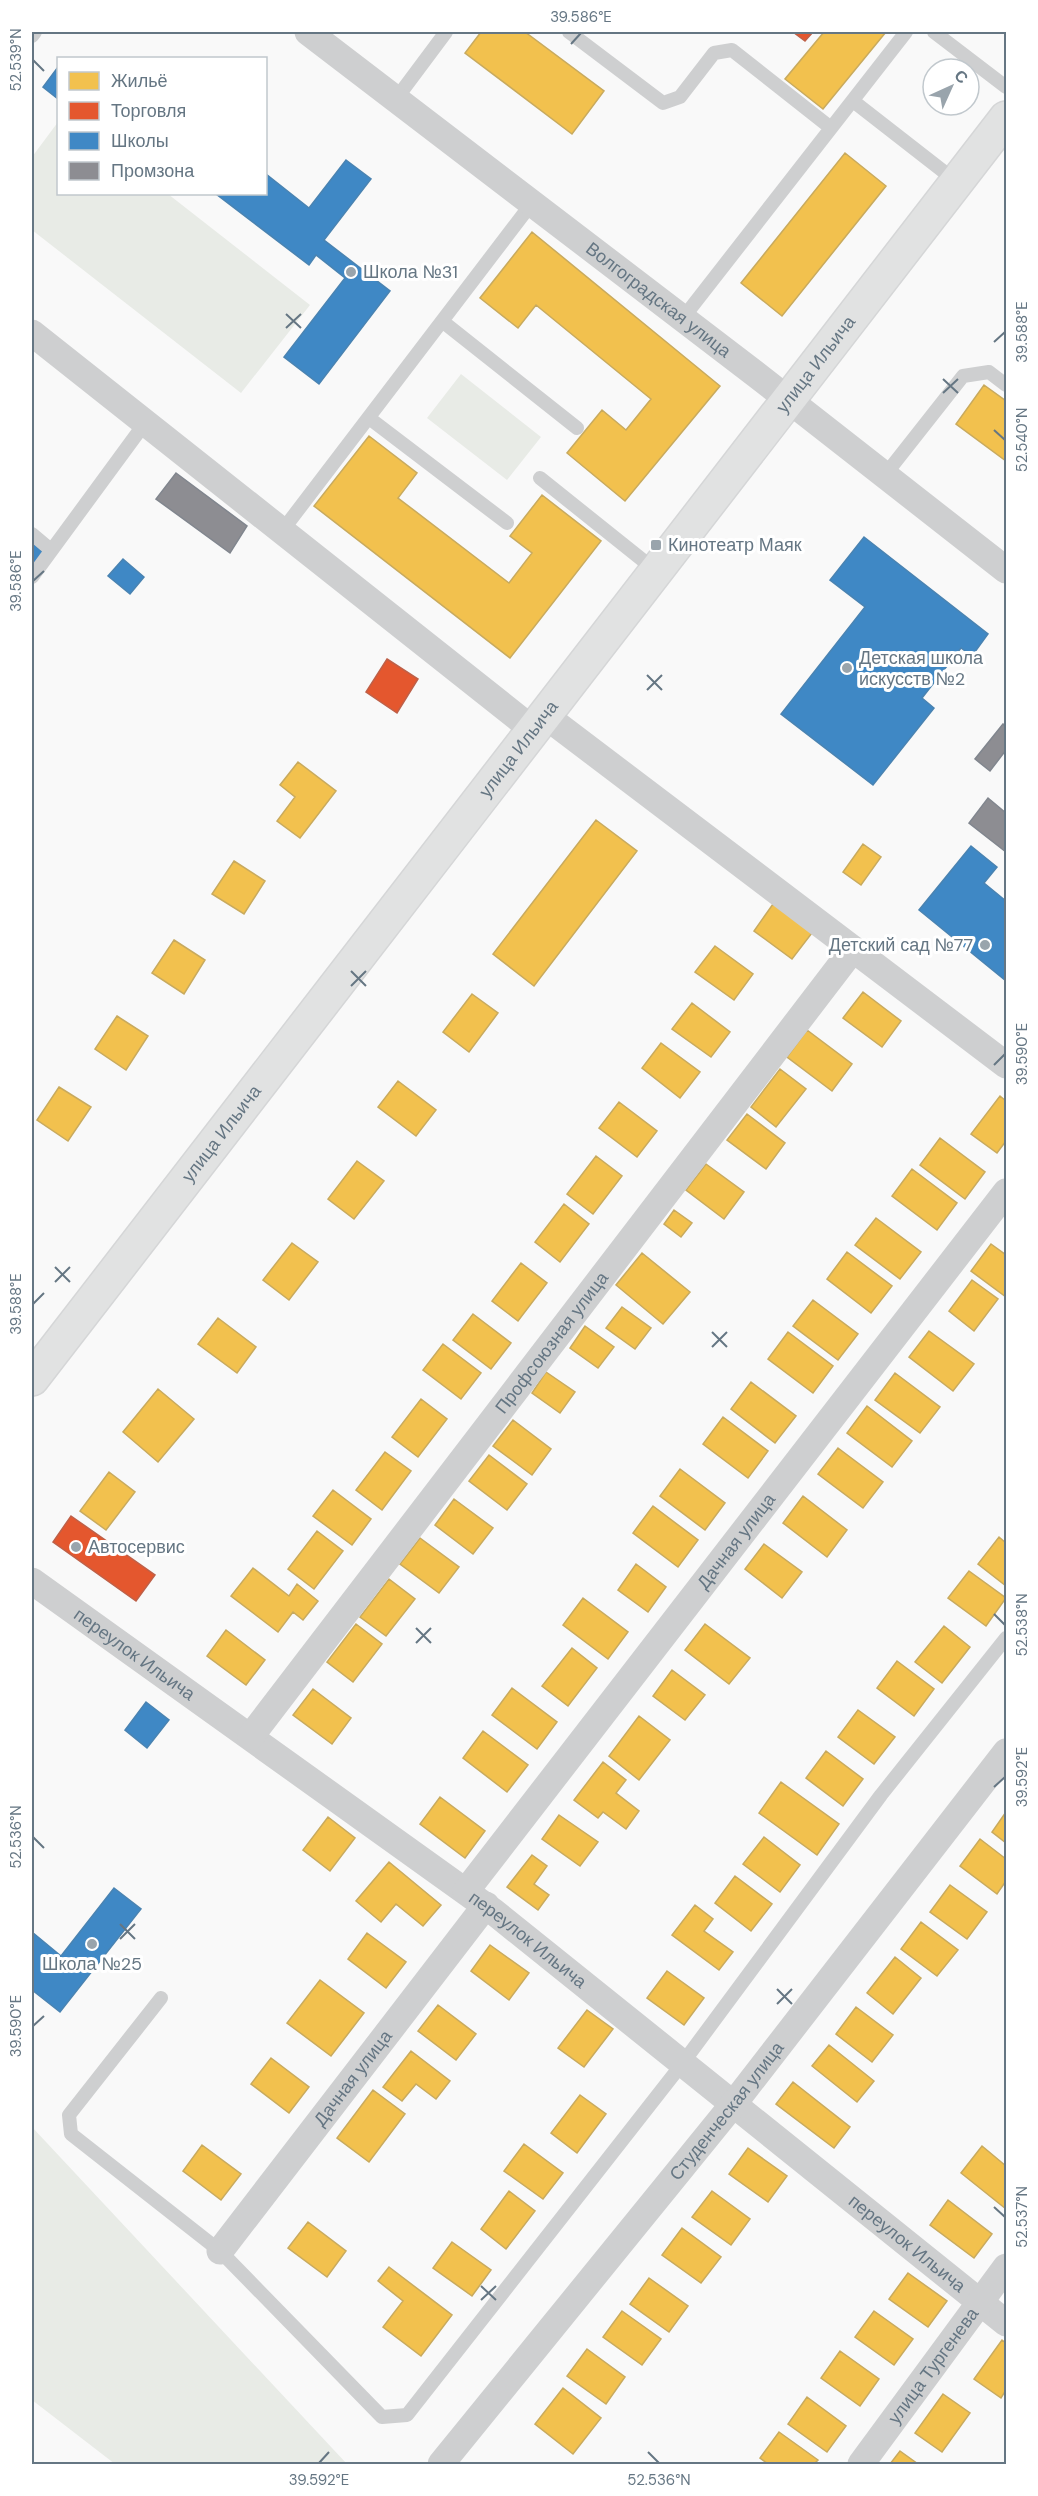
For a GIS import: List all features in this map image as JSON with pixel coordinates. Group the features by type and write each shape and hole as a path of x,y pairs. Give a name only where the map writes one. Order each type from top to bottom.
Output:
{"street":[{"name":"Волгоградская улица","path":"308,32 683,318 1006,570"},
{"name":"улица Ильича","path":"32,1379 537,721 1006,117"},
{"path":"32,333 282,531 537,721 853,949 1006,1065"},
{"name":"Профсоюзная улица","path":"251,1736 853,949"},
{"name":"Дачная улица","path":"220,2251 476,1898 1006,1192"},
{"name":"переулок Ильича","path":"32,1581 476,1898 682,2064 735,2102 1006,2323"},
{"name":"Студенческая улица","path":"441,2464 735,2102 1006,1752"},
{"name":"улица Тургенева","path":"861,2464 1006,2267"}],"lane":[{"path":"32,36 35,32"},
{"path":"396,99 446,32"},
{"path":"569,32 663,103 680,96 714,53 732,50 831,128"},
{"path":"683,318 906,32"},
{"path":"934,32 1006,87"},
{"path":"853,101 957,182"},
{"path":"282,531 532,203"},
{"path":"442,321 577,428"},
{"path":"885,475 963,376 989,372 1006,385"},
{"path":"369,418 507,524"},
{"path":"32,577 145,423"},
{"path":"540,478 655,570"},
{"path":"32,534 51,550"},
{"path":"161,1998 69,2115 71,2134 220,2251 382,2417 407,2415 682,2064 881,1795 1006,1638"}],"shaded area":[{"path":"57,123 57,195 169,195 310,305 241,393 32,230 32,157"},
{"path":"461,374 541,437 507,480 427,418"},
{"path":"32,2127 347,2464 115,2464 32,2400"}],"building: Жильё":[{"path":"481,32 525,32 604,91 572,134 465,53"},
{"path":"824,32 886,32 823,109 785,79"},
{"path":"845,153 886,186 782,316 741,283"},
{"path":"532,232 720,386 625,501 567,453 602,410 626,430 651,399 536,305 518,328 480,298"},
{"path":"984,385 1006,401 1006,461 956,424"},
{"path":"369,436 417,473 398,498 509,583 532,553 510,536 542,495 601,541 510,658 314,506"},
{"path":"298,762 336,791 300,838 277,821 295,797 280,785"},
{"path":"596,820 637,851 534,986 493,954"},
{"path":"863,844 881,857 861,885 843,872"},
{"path":"234,861 265,881 244,914 212,894"},
{"path":"773,904 812,933 792,959 754,931"},
{"path":"174,940 205,960 184,994 152,973"},
{"path":"715,946 753,974 734,1000 695,972"},
{"path":"863,992 901,1021 882,1047 843,1018"},
{"path":"472,994 498,1013 469,1052 443,1032"},
{"path":"692,1003 730,1032 711,1057 672,1029"},
{"path":"117,1016 148,1036 126,1070 95,1049"},
{"path":"807,1030 852,1064 832,1091 787,1057"},
{"path":"661,1043 700,1072 680,1098 642,1068"},
{"path":"780,1069 806,1089 776,1127 751,1107"},
{"path":"398,1081 436,1110 416,1136 378,1107"},
{"path":"59,1087 91,1107 68,1141 37,1120"},
{"path":"1000,1096 1006,1101 1006,1141 997,1153 971,1134"},
{"path":"619,1102 657,1131 637,1157 599,1128"},
{"path":"747,1114 785,1143 766,1169 727,1140"},
{"path":"940,1138 985,1172 965,1199 920,1165"},
{"path":"596,1156 622,1176 593,1214 567,1194"},
{"path":"357,1161 384,1181 354,1219 328,1199"},
{"path":"706,1164 744,1192 724,1219 686,1190"},
{"path":"912,1169 957,1203 937,1230 892,1196"},
{"path":"564,1204 589,1224 560,1262 535,1242"},
{"path":"674,1210 692,1223 681,1237 664,1224"},
{"path":"876,1218 921,1252 900,1279 855,1245"},
{"path":"292,1243 318,1262 289,1300 263,1280"},
{"path":"991,1244 1006,1255 1006,1297 971,1271"},
{"path":"847,1252 892,1286 871,1313 827,1279"},
{"path":"642,1253 690,1292 663,1324 616,1285"},
{"path":"521,1263 547,1283 518,1321 492,1301"},
{"path":"972,1280 998,1299 974,1331 949,1311"},
{"path":"813,1300 858,1334 838,1360 793,1326"},
{"path":"622,1307 651,1328 635,1349 606,1328"},
{"path":"473,1314 511,1343 491,1369 453,1340"},
{"path":"218,1318 256,1347 237,1373 198,1344"},
{"path":"585,1326 614,1347 598,1368 570,1348"},
{"path":"929,1331 974,1364 953,1391 909,1357"},
{"path":"788,1332 833,1366 813,1393 768,1359"},
{"path":"443,1344 481,1373 461,1399 423,1370"},
{"path":"546,1372 575,1392 560,1413 532,1393"},
{"path":"895,1373 940,1407 920,1433 875,1400"},
{"path":"751,1382 796,1416 775,1443 731,1409"},
{"path":"158,1389 194,1419 158,1462 123,1432"},
{"path":"421,1399 447,1419 418,1457 392,1437"},
{"path":"867,1406 912,1441 892,1467 847,1433"},
{"path":"723,1417 768,1451 748,1478 703,1444"},
{"path":"513,1420 551,1449 532,1475 493,1446"},
{"path":"838,1448 883,1482 863,1508 818,1474"},
{"path":"385,1452 411,1471 382,1510 356,1490"},
{"path":"489,1455 527,1484 507,1510 469,1481"},
{"path":"680,1469 725,1503 705,1530 660,1496"},
{"path":"109,1472 135,1492 106,1530 80,1511"},
{"path":"333,1490 371,1519 352,1545 313,1516"},
{"path":"803,1496 847,1530 827,1557 783,1523"},
{"path":"454,1499 493,1528 473,1554 435,1525"},
{"path":"653,1506 698,1540 678,1567 633,1533"},
{"path":"317,1531 343,1551 314,1589 288,1569"},
{"path":"999,1537 1006,1543 1006,1586 978,1564"},
{"path":"420,1538 459,1567 439,1593 400,1564"},
{"path":"764,1544 802,1572 782,1598 745,1569"},
{"path":"636,1564 666,1587 648,1612 618,1590"},
{"path":"253,1568 289,1596 297,1584 318,1601 303,1620 293,1612 278,1632 231,1596"},
{"path":"969,1571 1006,1598 986,1626 948,1598"},
{"path":"389,1579 415,1599 386,1636 360,1617"},
{"path":"583,1598 628,1632 608,1659 563,1625"},
{"path":"356,1624 382,1644 353,1682 327,1662"},
{"path":"705,1624 750,1658 729,1684 685,1650"},
{"path":"944,1626 970,1647 942,1683 915,1662"},
{"path":"226,1630 265,1660 246,1685 207,1656"},
{"path":"572,1648 597,1668 568,1706 542,1686"},
{"path":"897,1661 934,1689 914,1716 877,1688"},
{"path":"672,1670 705,1695 685,1720 653,1696"},
{"path":"512,1688 557,1722 537,1749 492,1715"},
{"path":"313,1689 351,1718 332,1744 293,1715"},
{"path":"858,1710 895,1737 874,1764 838,1737"},
{"path":"639,1716 670,1740 639,1780 609,1756"},
{"path":"483,1731 528,1765 507,1792 463,1758"},
{"path":"826,1751 863,1779 843,1806 806,1778"},
{"path":"603,1762 626,1780 616,1793 639,1811 626,1829 603,1812 598,1818 574,1800"},
{"path":"781,1782 839,1824 817,1855 759,1813"},
{"path":"440,1797 485,1831 465,1858 420,1824"},
{"path":"1006,1812 1006,1843 992,1832"},
{"path":"559,1815 598,1842 580,1866 542,1839"},
{"path":"328,1817 355,1838 330,1871 303,1850"},
{"path":"764,1837 800,1865 780,1892 743,1864"},
{"path":"980,1839 1006,1859 1006,1881 997,1894 960,1866"},
{"path":"532,1855 547,1866 534,1884 549,1895 538,1910 507,1887"},
{"path":"389,1862 441,1905 423,1926 396,1904 381,1922 356,1901"},
{"path":"735,1876 772,1904 751,1931 715,1903"},
{"path":"950,1885 987,1912 967,1939 930,1912"},
{"path":"695,1905 713,1919 704,1931 733,1952 719,1970 672,1935"},
{"path":"921,1922 958,1950 937,1976 901,1949"},
{"path":"367,1933 406,1962 386,1988 348,1959"},
{"path":"490,1945 529,1973 509,2000 471,1971"},
{"path":"895,1957 921,1978 893,2014 867,1993"},
{"path":"667,1971 704,1998 684,2025 647,1998"},
{"path":"320,1980 364,2013 331,2056 287,2023"},
{"path":"438,2005 476,2034 456,2060 418,2031"},
{"path":"856,2007 893,2035 872,2062 836,2034"},
{"path":"587,2010 613,2029 584,2067 558,2048"},
{"path":"829,2045 874,2081 857,2102 812,2066"},
{"path":"411,2051 450,2081 436,2099 416,2084 402,2101 383,2087"},
{"path":"271,2058 309,2087 289,2113 251,2084"},
{"path":"793,2082 850,2127 834,2148 776,2104"},
{"path":"373,2090 405,2114 369,2162 337,2138"},
{"path":"580,2095 606,2114 577,2153 551,2133"},
{"path":"524,2144 563,2173 543,2199 504,2171"},
{"path":"202,2145 241,2174 221,2200 183,2171"},
{"path":"982,2146 1006,2166 1006,2209 961,2173"},
{"path":"748,2148 787,2176 768,2202 729,2174"},
{"path":"509,2191 535,2211 506,2249 481,2229"},
{"path":"712,2191 750,2219 731,2245 692,2217"},
{"path":"948,2200 992,2234 974,2258 930,2225"},
{"path":"308,2222 346,2251 327,2277 288,2248"},
{"path":"682,2228 721,2257 701,2283 662,2255"},
{"path":"452,2242 491,2270 472,2296 433,2268"},
{"path":"389,2267 452,2315 421,2356 383,2327 403,2301 378,2281"},
{"path":"908,2273 947,2301 928,2327 889,2299"},
{"path":"649,2278 688,2306 669,2332 630,2304"},
{"path":"622,2311 661,2339 642,2365 603,2337"},
{"path":"874,2311 913,2339 894,2365 855,2337"},
{"path":"1002,2340 1006,2343 1006,2390 1001,2398 974,2379"},
{"path":"587,2349 625,2377 606,2404 567,2376"},
{"path":"840,2351 879,2379 860,2406 821,2378"},
{"path":"563,2388 601,2418 573,2454 535,2424"},
{"path":"943,2394 970,2413 942,2452 915,2433"},
{"path":"807,2397 846,2426 827,2452 788,2424"},
{"path":"779,2432 818,2460 814,2464 768,2464 760,2458"},
{"path":"900,2451 918,2464 890,2464"}],"building: Торговля":[{"path":"793,32 813,32 805,41"},
{"path":"387,659 418,679 397,713 366,692"},
{"path":"71,1516 155,1575 136,1601 53,1542"}],"building: Школы":[{"path":"57,68 57,98 43,87"},
{"name":"Школа №31","path":"346,160 371,179 324,240 390,291 319,384 284,357 345,278 316,255 309,265 217,195 267,195 267,175 309,208"},
{"name":"Детская школа искусств №2","path":"864,537 988,634 972,656 961,648 922,698 934,708 873,785 781,714 865,607 830,580"},
{"path":"32,542 43,552 32,566"},
{"path":"123,559 144,577 130,594 108,576"},
{"name":"Детский сад №77","path":"971,846 997,867 984,883 1006,901 1006,981 919,910"},
{"path":"146,1702 169,1720 147,1748 125,1730"},
{"name":"Школа №25","path":"114,1888 141,1909 60,2012 32,1990 32,1932 61,1956"}],"building: Промзона":[{"path":"176,473 247,526 230,553 156,499"},
{"path":"1003,724 1006,728 1006,750 990,771 975,759"},
{"path":"988,798 1006,813 1006,852 969,823"}],"place":[{"name":"Школа №31","path":"351,272"},
{"name":"Кинотеатр Маяк","path":"656,545"},
{"name":"Детская школа искусств №2","path":"847,668"},
{"name":"Детский сад №77","path":"985,945"},
{"name":"Автосервис","path":"76,1547"},
{"name":"Школа №25","path":"92,1944"}]}
